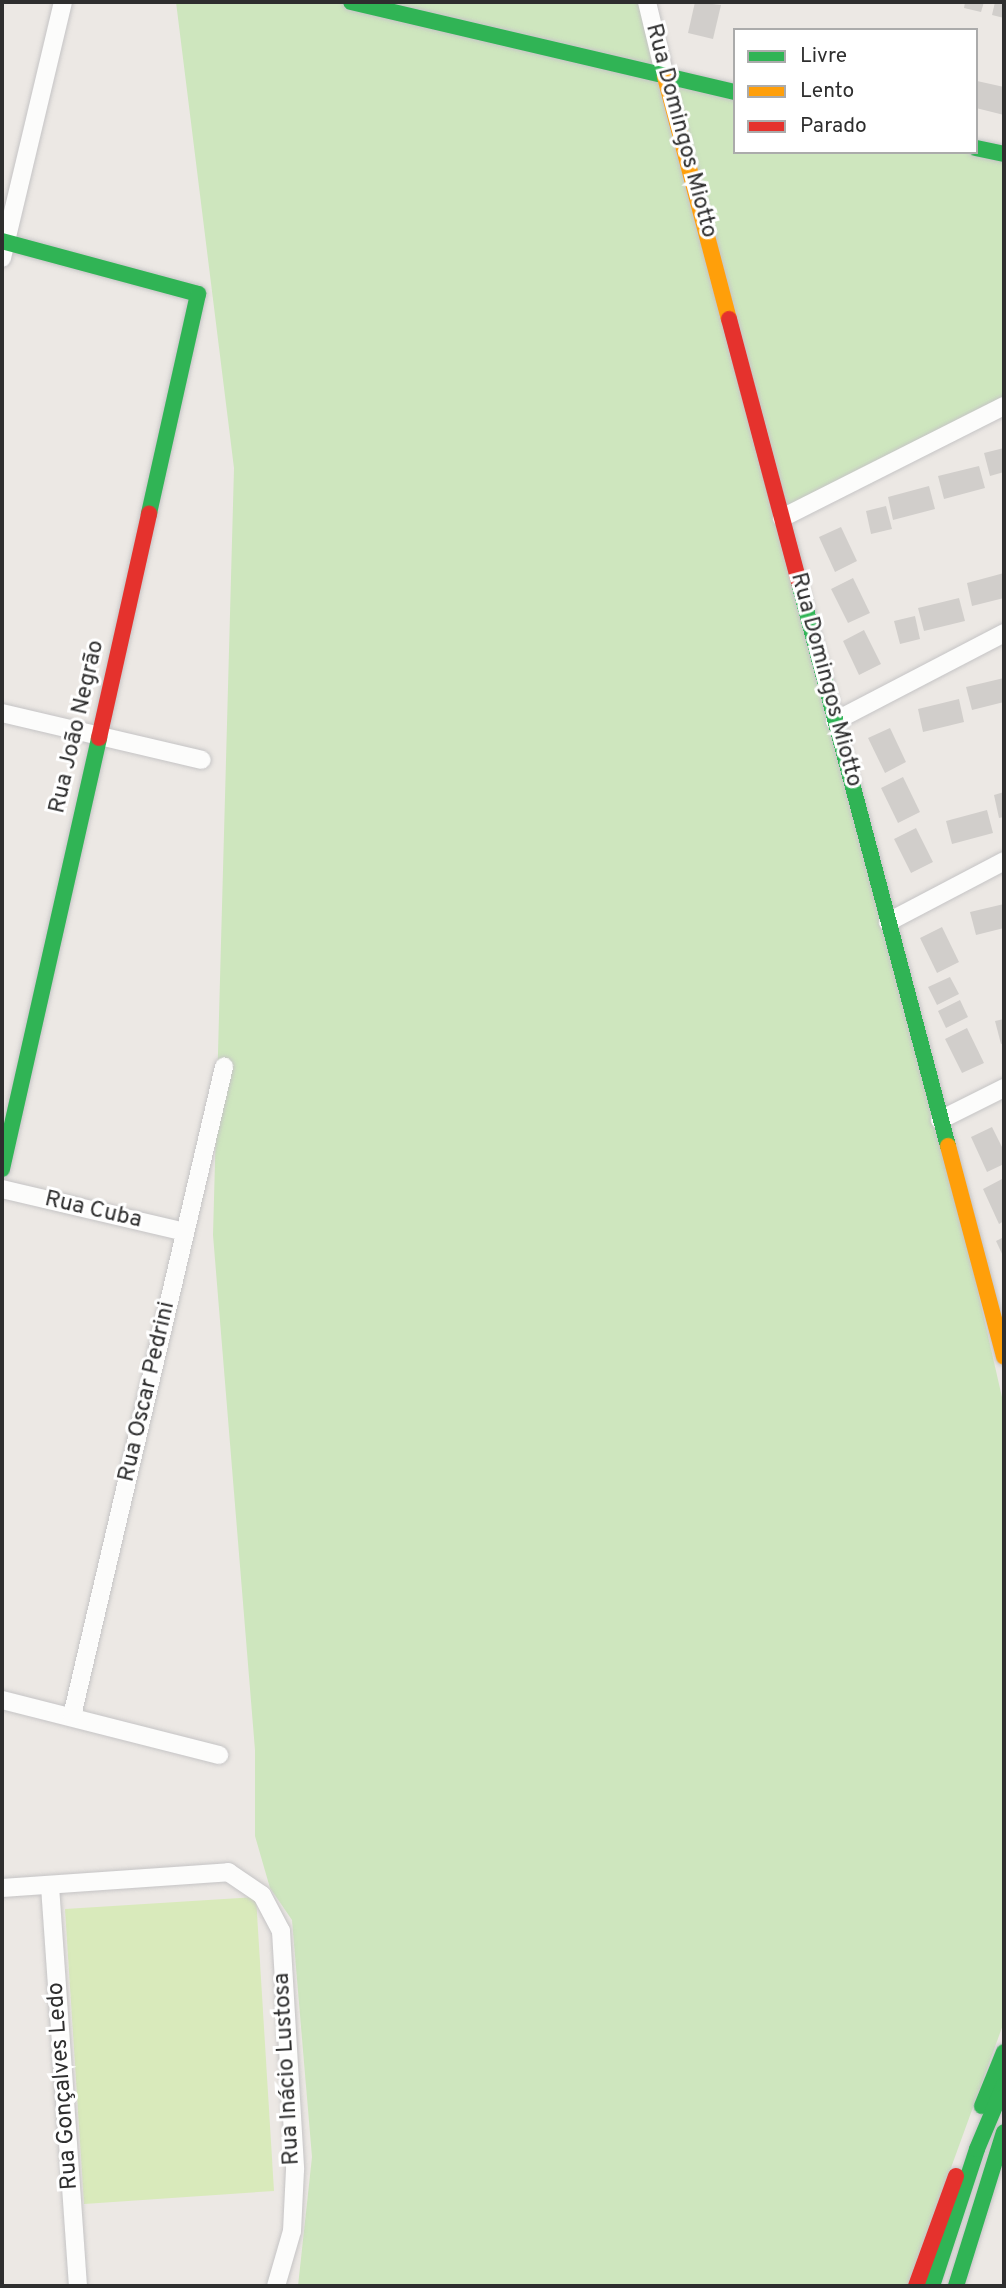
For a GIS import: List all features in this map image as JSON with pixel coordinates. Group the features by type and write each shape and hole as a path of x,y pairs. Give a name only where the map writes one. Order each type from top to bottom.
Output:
{"street":[{"path":"3,247 63,2"},
{"path":"351,2 733,93"},
{"name":"Rua Domingos Miotto","path":"646,2 940,1120 999,1314 1004,1357"},
{"path":"978,148 1004,154"},
{"name":"Rua João Negrão","path":"2,1169 198,294 3,247"},
{"path":"782,518 1004,406"},
{"path":"835,721 1004,633"},
{"path":"2,713 202,760"},
{"path":"888,922 1004,861"},
{"name":"Rua Oscar Pedrini","path":"72,1716 223,1067"},
{"path":"940,1120 1004,1088"},
{"name":"Rua Cuba","path":"2,1189 185,1232"},
{"path":"2,1700 219,1755"},
{"name":"Rua Inácio Lustosa","path":"50,1886 228,1872 262,1895 281,1931 295,2170 292,2231 276,2286"},
{"path":"2,1888 50,1886"},
{"name":"Rua Gonçalves Ledo","path":"50,1886 78,2286"},
{"path":"916,2286 1004,2052"},
{"path":"932,2286 977,2149 1004,2085"},
{"path":"956,2286 1004,2132"}],"green space":[{"path":"176,2 643,2 939,1121 1004,1406 1004,2022 908,2286 298,2286 312,2157 292,1920 270,1888 255,1836 255,1750 213,1235 234,468"},
{"path":"674,86 733,100 733,154 970,154 1004,162 1004,399 784,509"},
{"path":"256,1897 274,2191 84,2204 65,1909"}],"building":[{"path":"695,2 721,5 713,39 688,33"},
{"path":"965,2 984,2 981,12 964,8"},
{"path":"995,2 1004,2 1004,18 992,15"},
{"path":"978,81 1004,87 1004,115 978,108"},
{"path":"1004,448 1004,472 990,476 984,453"},
{"path":"979,466 985,488 944,499 938,476"},
{"path":"929,486 935,509 893,520 888,497"},
{"path":"886,506 892,529 871,534 866,511"},
{"path":"841,527 857,561 835,572 819,537"},
{"path":"1004,573 1004,598 972,606 967,583"},
{"path":"853,578 870,613 848,623 831,589"},
{"path":"959,598 965,621 924,631 918,608"},
{"path":"915,616 920,639 900,644 894,621"},
{"path":"864,630 881,664 859,675 843,641"},
{"path":"1004,678 1004,702 972,710 966,687"},
{"path":"959,699 964,722 923,732 918,709"},
{"path":"890,728 906,762 885,773 868,738"},
{"path":"903,777 920,812 898,823 881,788"},
{"path":"1004,792 1004,817 999,818 994,795"},
{"path":"987,810 993,833 952,844 946,821"},
{"path":"916,828 933,862 911,873 894,839"},
{"path":"1004,904 1004,928 976,935 970,912"},
{"path":"942,927 959,962 937,973 920,938"},
{"path":"950,977 959,994 937,1005 928,987"},
{"path":"960,1000 968,1017 946,1028 938,1011"},
{"path":"1004,1019 1004,1043 1001,1044 995,1021"},
{"path":"967,1028 984,1063 962,1073 945,1039"},
{"path":"992,1127 1004,1151 1004,1164 987,1172 971,1137"},
{"path":"1004,1178 1004,1221 999,1224 983,1189"},
{"path":"1004,1237 1004,1258 996,1241"}],"traffic: fast":[{"path":"351,2 733,92"},
{"path":"978,148 1004,154"},
{"path":"2,241 198,294 149,514"},
{"path":"799,583 948,1146"},
{"path":"2,1169 99,738"},
{"path":"982,2106 1004,2052"},
{"path":"932,2286 977,2149 1004,2085"},
{"path":"956,2286 1004,2132"}],"traffic: slow":[{"path":"665,77 729,319"},
{"path":"948,1146 1004,1357"}],"traffic: jam":[{"path":"729,319 799,583"},
{"path":"99,738 149,514"},
{"path":"916,2286 956,2176"}]}
